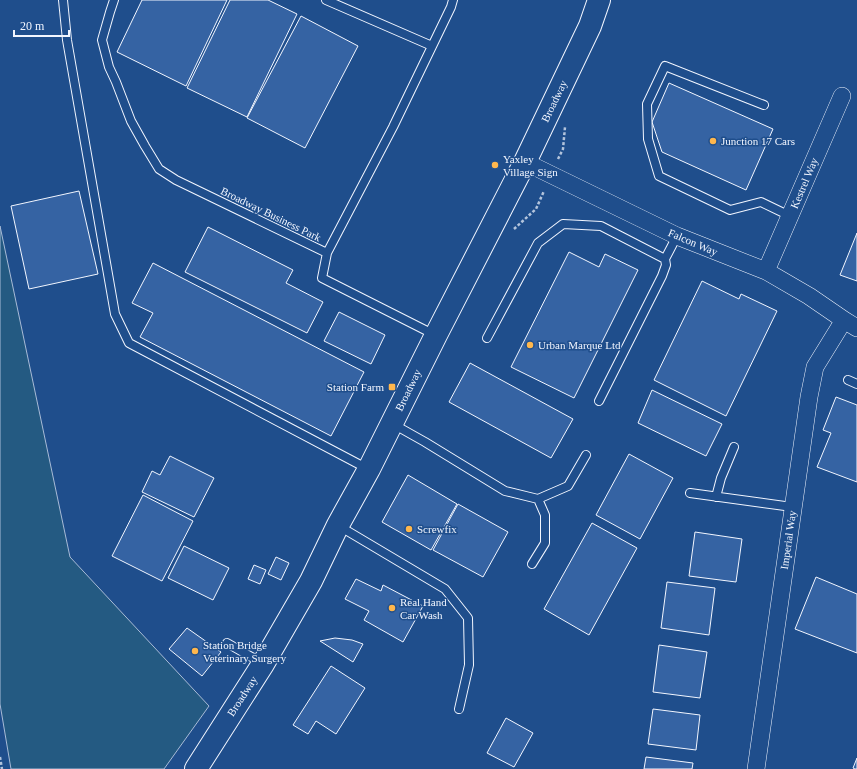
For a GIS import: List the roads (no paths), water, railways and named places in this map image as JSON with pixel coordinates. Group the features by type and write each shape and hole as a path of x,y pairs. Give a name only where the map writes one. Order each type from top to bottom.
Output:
{"main road":[{"name":"Broadway","path":"196,769 263,664 311,580 525,162 590,26 599,0"}],"street":[{"name":"Kestrel Way","path":"766,271 842,96"},
{"name":"Falcon Way","path":"525,162 677,236 766,271 809,296 850,324"},
{"name":"Imperial Way","path":"756,769 792,507 815,367 850,324"}],"lane":[{"path":"63,0 67,40 115,314 129,343 369,469"},
{"name":"Broadway Business Park","path":"114,0 102,40 109,67 131,121 159,169 176,180 327,253 322,278 436,335"},
{"path":"326,0 432,46"},
{"path":"327,253 393,127 452,3 444,0"},
{"path":"764,105 665,66 648,104 648,139 659,176 730,210 761,202 790,216"},
{"path":"487,338 538,243 564,224 601,226 665,259"},
{"path":"599,401 662,276 666,265 665,259 677,236"},
{"path":"848,380 857,384"},
{"path":"392,423 505,491 538,499 568,486 586,455"},
{"path":"716,497 721,478 734,447"},
{"path":"690,493 792,507"},
{"path":"532,564 545,543 545,515 538,499"},
{"path":"338,525 445,590 468,618 469,665 459,709"},
{"path":"227,643 263,664"}],"place":[{"name":"Junction 17 Cars","path":"713,141"},
{"name":"Yaxley Village Sign","path":"495,165"},
{"name":"Urban Marque Ltd","path":"530,345"},
{"name":"Station Farm","path":"392,387"},
{"name":"Screwfix","path":"409,529"},
{"name":"Real Hand Car Wash","path":"392,608"},
{"name":"Station Bridge Veterinary Surgery","path":"195,651"}]}
